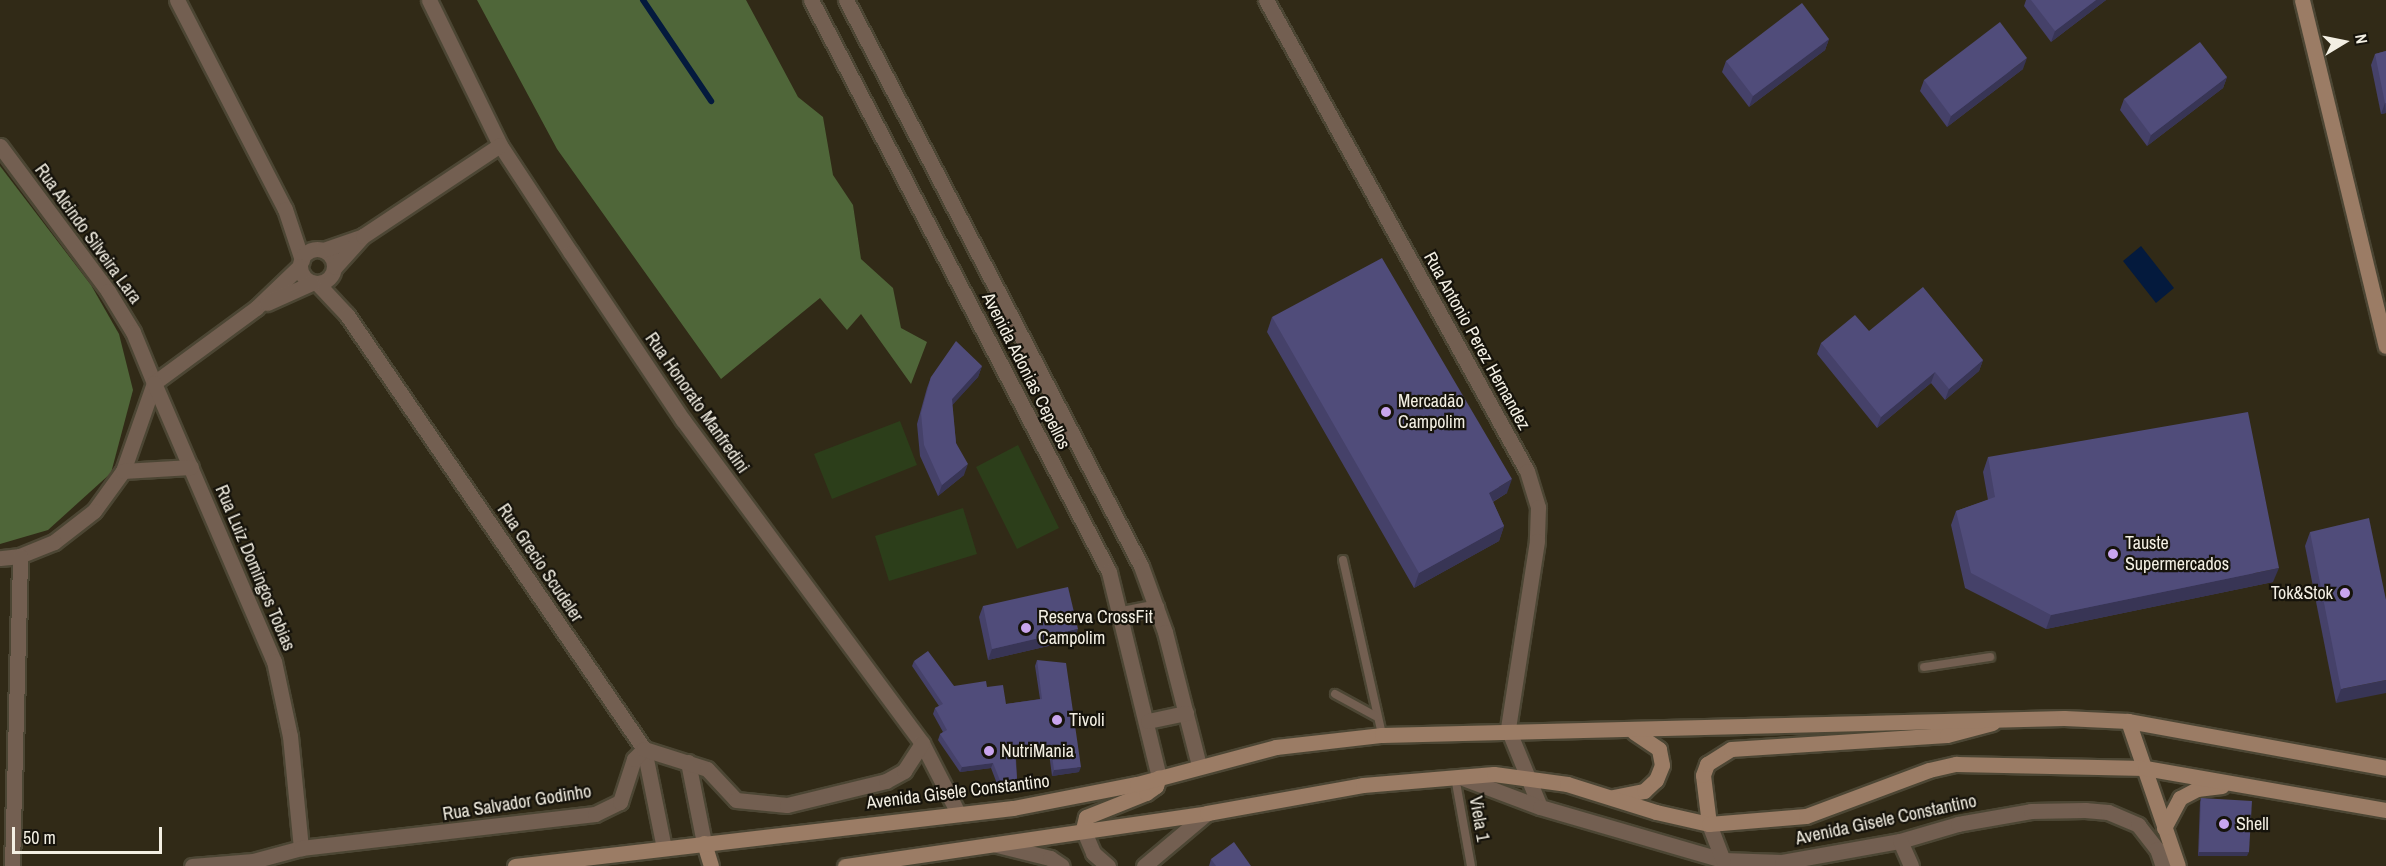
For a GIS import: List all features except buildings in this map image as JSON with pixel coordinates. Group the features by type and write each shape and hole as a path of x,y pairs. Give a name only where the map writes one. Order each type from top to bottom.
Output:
{"main road":[{"path":"2302,0 2386,346"},
{"name":"Avenida Gisele Constantino","path":"515,866 1013,808 1159,777 1276,747 1382,735 1508,729 1630,730 2015,716 2128,722 2386,768"},
{"path":"1709,824 1703,775 1707,764 1731,749 1947,735 2015,716"},
{"path":"2128,722 2178,866"},
{"path":"1610,798 1644,791 1656,780 1662,765 1659,749 1650,739 1630,730"},
{"name":"Avenida Gisele Constantino","path":"845,866 1208,813 1363,784 1458,777 1527,777 1709,824 1806,816 1929,770 1956,764 2145,768 2244,785"},
{"path":"1083,830 1086,817 1146,793 1156,786 1159,777"},
{"path":"2164,828 2180,798 2207,786 2244,785 2386,810"},
{"path":"704,843 711,866"}],"street":[{"path":"177,0 285,209 303,276 324,277"},
{"name":"Rua Honorato Manfredini","path":"429,0 500,145 683,420 922,743 957,813"},
{"name":"Avenida Adonias Cepellos","path":"811,0 1108,572 1148,722 1159,777"},
{"name":"Avenida Adonias Cepellos","path":"846,0 1141,566 1156,607 1199,765"},
{"name":"Rua Antonio Perez Hernandez","path":"1266,0 1527,471 1538,507 1537,541 1508,729"},
{"path":"256,308 324,277 363,236 500,145"},
{"name":"Rua Alcindo Silveira Lara","path":"0,146 108,291 133,332 154,382"},
{"path":"285,209 319,250 332,257 324,277"},
{"path":"0,558 20,556 54,542 94,511 123,471 154,382 256,308 301,263 319,250 363,236"},
{"name":"Rua Grecio Scudeler","path":"324,277 347,315 644,749 664,848"},
{"name":"Rua Luiz Domingos Tobias","path":"154,382 274,661 290,736 301,849"},
{"path":"123,471 191,467"},
{"path":"12,866 20,556"},
{"path":"1121,614 1156,607"},
{"path":"1148,722 1186,713"},
{"path":"1508,729 1540,807"},
{"path":"644,749 706,769 736,800 787,805 886,781 904,771 922,743"},
{"name":"Rua Salvador Godinho","path":"192,866 253,861 301,849 595,814 620,802 634,759 644,749"},
{"path":"688,762 704,843"},
{"name":"Avenida Gisele Constantino","path":"1458,777 1540,807 1723,860 1782,862 1900,841 1958,824 2031,811 2085,810 2108,812 2138,825 2157,849 2163,866"},
{"path":"1144,866 1208,813"},
{"path":"1709,824 1723,860"},
{"path":"1083,830 1093,853 1108,866"},
{"path":"1900,841 1911,866"},
{"path":"997,845 1050,858 1062,866"}],"lane":[{"path":"1343,560 1382,735"},
{"path":"1924,667 1990,657"},
{"path":"1335,694 1377,717"},
{"name":"Viela 1","path":"1458,777 1471,866"}],"green space":[{"path":"477,0 746,0 798,97 823,117 833,175 853,205 861,259 893,288 901,328 927,342 911,384 861,314 847,330 820,298 721,379 557,149"},
{"path":"0,166 91,285 119,334 133,390 111,473 48,530 0,544"},
{"path":"900,421 917,465 832,499 814,454"},
{"path":"1018,445 1059,528 1017,549 976,467"},
{"path":"963,508 977,554 889,581 875,536"}],"water":[{"path":"2141,246 2174,288 2156,303 2123,261"}],"waterway":[{"path":"643,0 711,101"}],"place":[{"name":"Mercadão Campolim","path":"1386,412"},
{"name":"Tauste Supermercados","path":"2113,554"},
{"name":"Tok&Stok","path":"2345,593"},
{"name":"Reserva CrossFit Campolim","path":"1026,628"},
{"name":"Tivoli","path":"1057,720"},
{"name":"NutriMania","path":"989,751"},
{"name":"Shell","path":"2224,824"}]}
